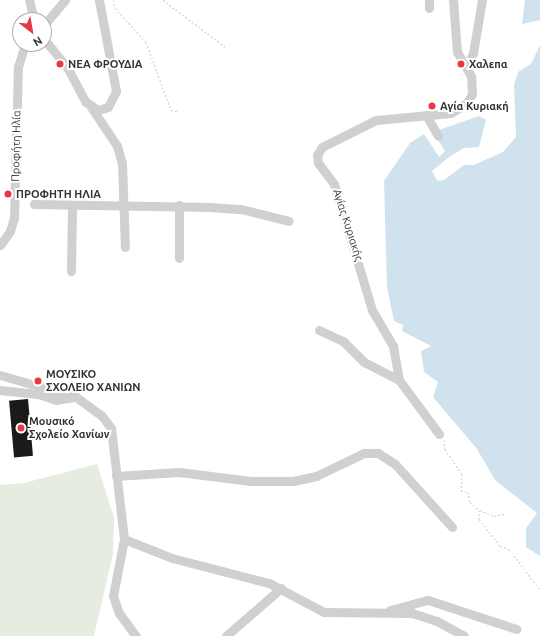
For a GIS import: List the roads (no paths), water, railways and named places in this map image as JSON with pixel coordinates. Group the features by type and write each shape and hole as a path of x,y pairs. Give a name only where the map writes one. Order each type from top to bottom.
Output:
{"street":[{"path":"29,0 32,12"},
{"path":"52,15 65,0"},
{"path":"91,107 102,110 108,107 116,92 99,0"},
{"name":"Αγίας Κυριακής","path":"439,434 399,380 393,346 372,310 334,184 318,164 317,155 322,147 376,120 451,113 467,103 473,87 467,67 457,52 453,0"},
{"path":"467,67 473,53 482,0"},
{"path":"52,49 67,67 120,155 125,247"},
{"name":"Προφήτη Ηλία","path":"0,244 10,231 14,218 18,67 23,52"},
{"path":"426,115 438,136"},
{"path":"34,204 72,206 179,205 241,209 289,221"},
{"path":"179,205 179,258"},
{"path":"71,271 72,206"},
{"path":"319,330 346,344 364,362 399,380"},
{"path":"0,375 76,397 102,416 111,428 116,442 116,476 124,539 113,596 119,613 136,636"},
{"path":"0,390 56,400 76,397"},
{"path":"116,476 179,472 250,482 293,481 316,476 364,453 378,453 395,464 452,527"},
{"path":"124,539 172,558 281,588 324,612 418,614 464,636"},
{"path":"226,636 281,588"},
{"path":"379,614 428,600 516,629"}],"water":[{"path":"525,0 540,0 540,20 522,24"},
{"path":"540,45 540,556 526,547 526,528 537,513 495,480 477,449 433,397 438,382 424,372 421,351 431,346 402,331 403,325 394,321 387,287 384,181 410,143 424,134 439,157 445,151 438,140 443,137 439,130 479,116 486,120 479,147 464,148 449,157 432,171 435,177 438,181 444,180 464,165 474,165 503,152 516,137 514,85 518,72 531,64"}],"place":[{"name":"ΝΕΑ ΦΡΟΥΔΙΑ","path":"60,64"},
{"name":"Χαλεπα","path":"461,64"},
{"name":"Αγία Κυριακή","path":"432,106"},
{"name":"ΠΡΟΦΗΤΗ ΗΛΙΑ","path":"8,194"},
{"name":"ΜΟΥΣΙΚΟ ΣΧΟΛΕΙΟ ΧΑΝΙΩΝ","path":"38,381"},
{"name":"Μουσικό Σχολείο Χανίων","path":"21,428"}]}
